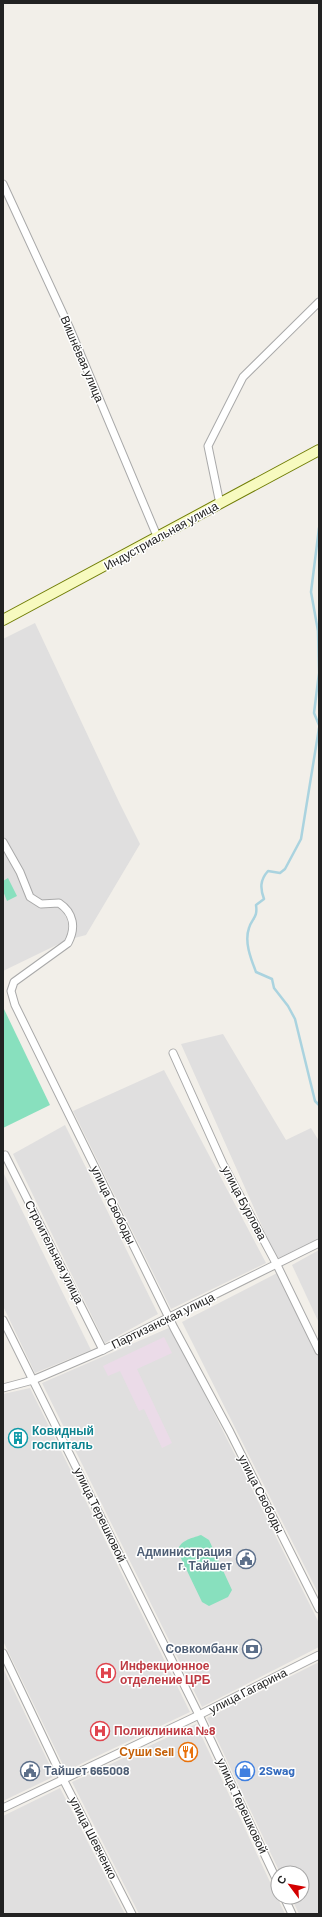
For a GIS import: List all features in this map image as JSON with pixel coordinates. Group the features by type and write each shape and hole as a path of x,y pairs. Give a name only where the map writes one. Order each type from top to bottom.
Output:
{"street":[{"name":"Вишнёвая улица","path":"3,184 70,329 157,536"},
{"path":"220,504 208,446 243,377 319,302"},
{"name":"Индустриальная улица","path":"3,620 103,568 157,536 220,504 319,450"},
{"name":"улица Свободы","path":"3,842 20,872 30,897 41,904 59,903 68,912 73,922 72,936 68,943 14,982 11,991 15,1006 169,1318 230,1432 319,1609"},
{"name":"улица Бурлова","path":"173,1052 223,1164 277,1265 319,1351"},
{"name":"Строительная улица","path":"5,1155 103,1350"},
{"name":"Партизанская улица","path":"3,1388 33,1380 103,1350 319,1244"},
{"name":"улица Терешковой","path":"3,1320 199,1715 270,1866"},
{"name":"улица Шевченко","path":"3,1653 63,1779 132,1914"},
{"name":"улица Гагарина","path":"3,1808 199,1715 319,1655"}],"shaded area":[{"path":"35,623 140,844 86,935 67,940 3,971 3,639"},
{"path":"223,1034 286,1140 311,1128 319,1141 319,1238 278,1262 181,1044"},
{"path":"164,1070 266,1263 171,1309 73,1111"},
{"path":"65,1125 158,1314 105,1343 13,1154"},
{"path":"3,1172 91,1350 35,1373 3,1306"},
{"path":"319,1250 319,1323 292,1265"},
{"path":"281,1271 319,1354 319,1595 182,1322"},
{"path":"171,1327 319,1623 319,1647 202,1707 42,1383"},
{"path":"164,1337 172,1353 137,1369 172,1443 162,1448 144,1409 139,1411 120,1371 108,1376 103,1366"},
{"path":"30,1388 190,1712 66,1771 3,1641 3,1394"},
{"path":"319,1662 319,1914 299,1914 295,1905 310,1905 310,1865 276,1865 207,1718"},
{"path":"3,1668 55,1776 3,1801"},
{"path":"196,1724 270,1882 270,1905 281,1905 285,1914 139,1914 72,1782"},
{"path":"60,1788 125,1914 3,1914 3,1816"}],"green space":[{"path":"8,878 17,896 7,901 3,891 3,881"},
{"path":"3,1007 50,1105 3,1128"},
{"path":"201,1535 209,1540 232,1590 228,1597 209,1606 202,1602 178,1552 180,1545"}],"waterway":[{"path":"319,528 311,592 318,631 319,673 314,713 319,725"},
{"path":"319,728 301,839 285,869 280,873 268,871 263,878 261,888 264,899 256,905 256,913 250,925 247,939 252,962 256,972 272,979 274,988 288,1006 295,1019 315,1101 319,1105"}],"place":[{"name":"Ковидный госпиталь","path":"18,1438"},
{"name":"Администрация г. Тайшет","path":"246,1559"},
{"name":"Совкомбанк","path":"252,1649"},
{"name":"Инфекционное отделение ЦРБ","path":"106,1673"},
{"name":"Поликлиника №8","path":"100,1731"},
{"name":"Суши Sell","path":"188,1752"},
{"name":"Тайшет 665008","path":"30,1771"},
{"name":"2Swag","path":"245,1771"}]}
